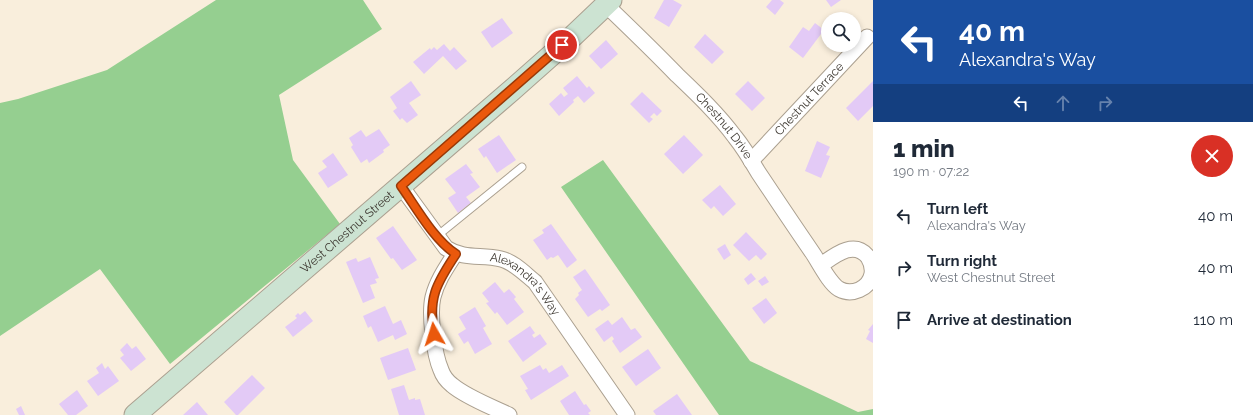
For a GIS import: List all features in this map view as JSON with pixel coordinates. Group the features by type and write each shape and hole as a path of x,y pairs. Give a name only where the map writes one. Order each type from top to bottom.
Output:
{"main road":[{"name":"West Chestnut Street","path":"135,415 512,90 609,2"}],"street":[{"name":"Chestnut Drive","path":"609,2 719,116 736,138 821,265"},
{"name":"Chestnut Terrace","path":"751,161 867,37"},
{"path":"401,186 446,248 456,254 439,279 432,299 432,321 441,371 446,379 461,391 509,415"},
{"name":"Alexandra's Way","path":"456,254 503,259 518,267 535,282 627,415"}],"lane":[{"path":"437,236 522,166"}],"green space":[{"path":"216,0 363,0 382,29 279,95 293,160 340,224 170,364 100,269 0,336 0,103 18,99 107,70"},
{"path":"603,160 750,361 858,412 873,409 873,415 719,415 561,187"}],"building":[{"path":"664,0 673,0 682,5 669,27 654,18"},
{"path":"772,0 780,0 784,3 775,15 766,7"},
{"path":"826,0 841,0 831,7"},
{"path":"502,18 513,33 492,48 481,32"},
{"path":"815,23 821,28 821,34 803,58 789,47 803,27 809,31"},
{"path":"705,34 724,52 712,64 694,47"},
{"path":"606,40 618,54 601,69 589,56"},
{"path":"444,44 450,51 454,47 467,61 456,70 443,56 424,74 413,62 430,48 431,50 434,47 437,50"},
{"path":"577,76 587,88 589,86 595,93 584,103 578,96 573,100 574,102 559,116 549,104 561,93 564,97 568,94 563,88"},
{"path":"411,81 421,95 409,103 418,115 407,123 402,118 400,120 393,111 397,108 390,97"},
{"path":"748,81 765,98 752,111 735,94"},
{"path":"873,81 873,106 858,121 846,108"},
{"path":"642,92 662,111 657,116 654,113 650,117 653,119 649,123 630,104"},
{"path":"379,129 390,145 383,150 384,152 369,163 367,159 361,163 351,147 353,145 349,138 361,130 366,137"},
{"path":"499,135 516,160 497,173 486,156 484,158 478,149"},
{"path":"684,135 703,155 683,174 664,154"},
{"path":"817,141 830,147 826,155 830,156 821,178 805,171"},
{"path":"333,153 348,175 328,188 318,173 327,167 322,161"},
{"path":"466,164 473,173 470,174 480,187 466,197 471,203 458,213 448,198 456,193 445,179"},
{"path":"720,185 736,204 723,216 714,206 711,209 702,200"},
{"path":"551,224 577,260 567,268 558,255 547,260 533,240 544,233 542,230"},
{"path":"393,226 417,260 402,270 393,258 391,259 376,238"},
{"path":"746,232 767,254 761,260 756,255 749,261 733,245"},
{"path":"725,244 731,255 724,260 717,249"},
{"path":"370,257 379,278 375,279 377,283 370,285 375,298 363,303 346,262 356,258 358,262"},
{"path":"585,269 610,305 602,311 600,309 588,317 575,299 579,295 578,293 582,290 573,277"},
{"path":"751,273 756,279 748,285 744,279"},
{"path":"765,276 769,282 762,286 758,281"},
{"path":"495,282 504,293 509,289 516,297 514,299 524,312 507,325 497,312 495,314 486,303 489,302 482,293"},
{"path":"766,298 777,313 764,324 752,308"},
{"path":"385,306 393,324 401,320 407,334 395,340 393,335 378,342 371,326 368,328 363,316"},
{"path":"475,307 486,326 483,328 492,344 475,354 468,341 464,344 458,334 466,329 459,317"},
{"path":"305,311 313,321 293,337 285,327 297,318 295,316 298,313 300,315"},
{"path":"622,317 631,330 635,328 642,337 620,353 612,341 614,339 612,336 604,342 595,329 608,320 612,325"},
{"path":"873,324 873,343 866,339 870,331 868,330"},
{"path":"530,326 535,333 532,335 534,338 540,334 547,344 523,362 508,341"},
{"path":"127,343 132,349 136,346 146,359 131,371 120,358 124,355 120,350"},
{"path":"408,348 416,370 388,380 380,358"},
{"path":"648,349 661,368 636,386 622,367"},
{"path":"102,363 105,369 108,366 119,381 98,396 87,381 99,373 96,368"},
{"path":"540,365 543,370 546,368 549,373 562,365 569,376 531,400 525,390 528,389 520,376"},
{"path":"252,375 265,388 238,415 236,415 224,402"},
{"path":"404,385 409,400 415,398 415,400 420,399 425,415 399,415 391,389"},
{"path":"77,390 88,406 76,415 68,415 59,404"},
{"path":"575,391 584,405 586,404 591,411 588,413 590,415 569,415 560,401"},
{"path":"677,394 692,415 656,415 653,411"},
{"path":"197,402 208,415 183,415"},
{"path":"21,406 25,415 19,415 16,409"}],"route":[{"path":"434,334 432,321 432,299 439,279 456,254 446,248 401,186 562,45"}]}
